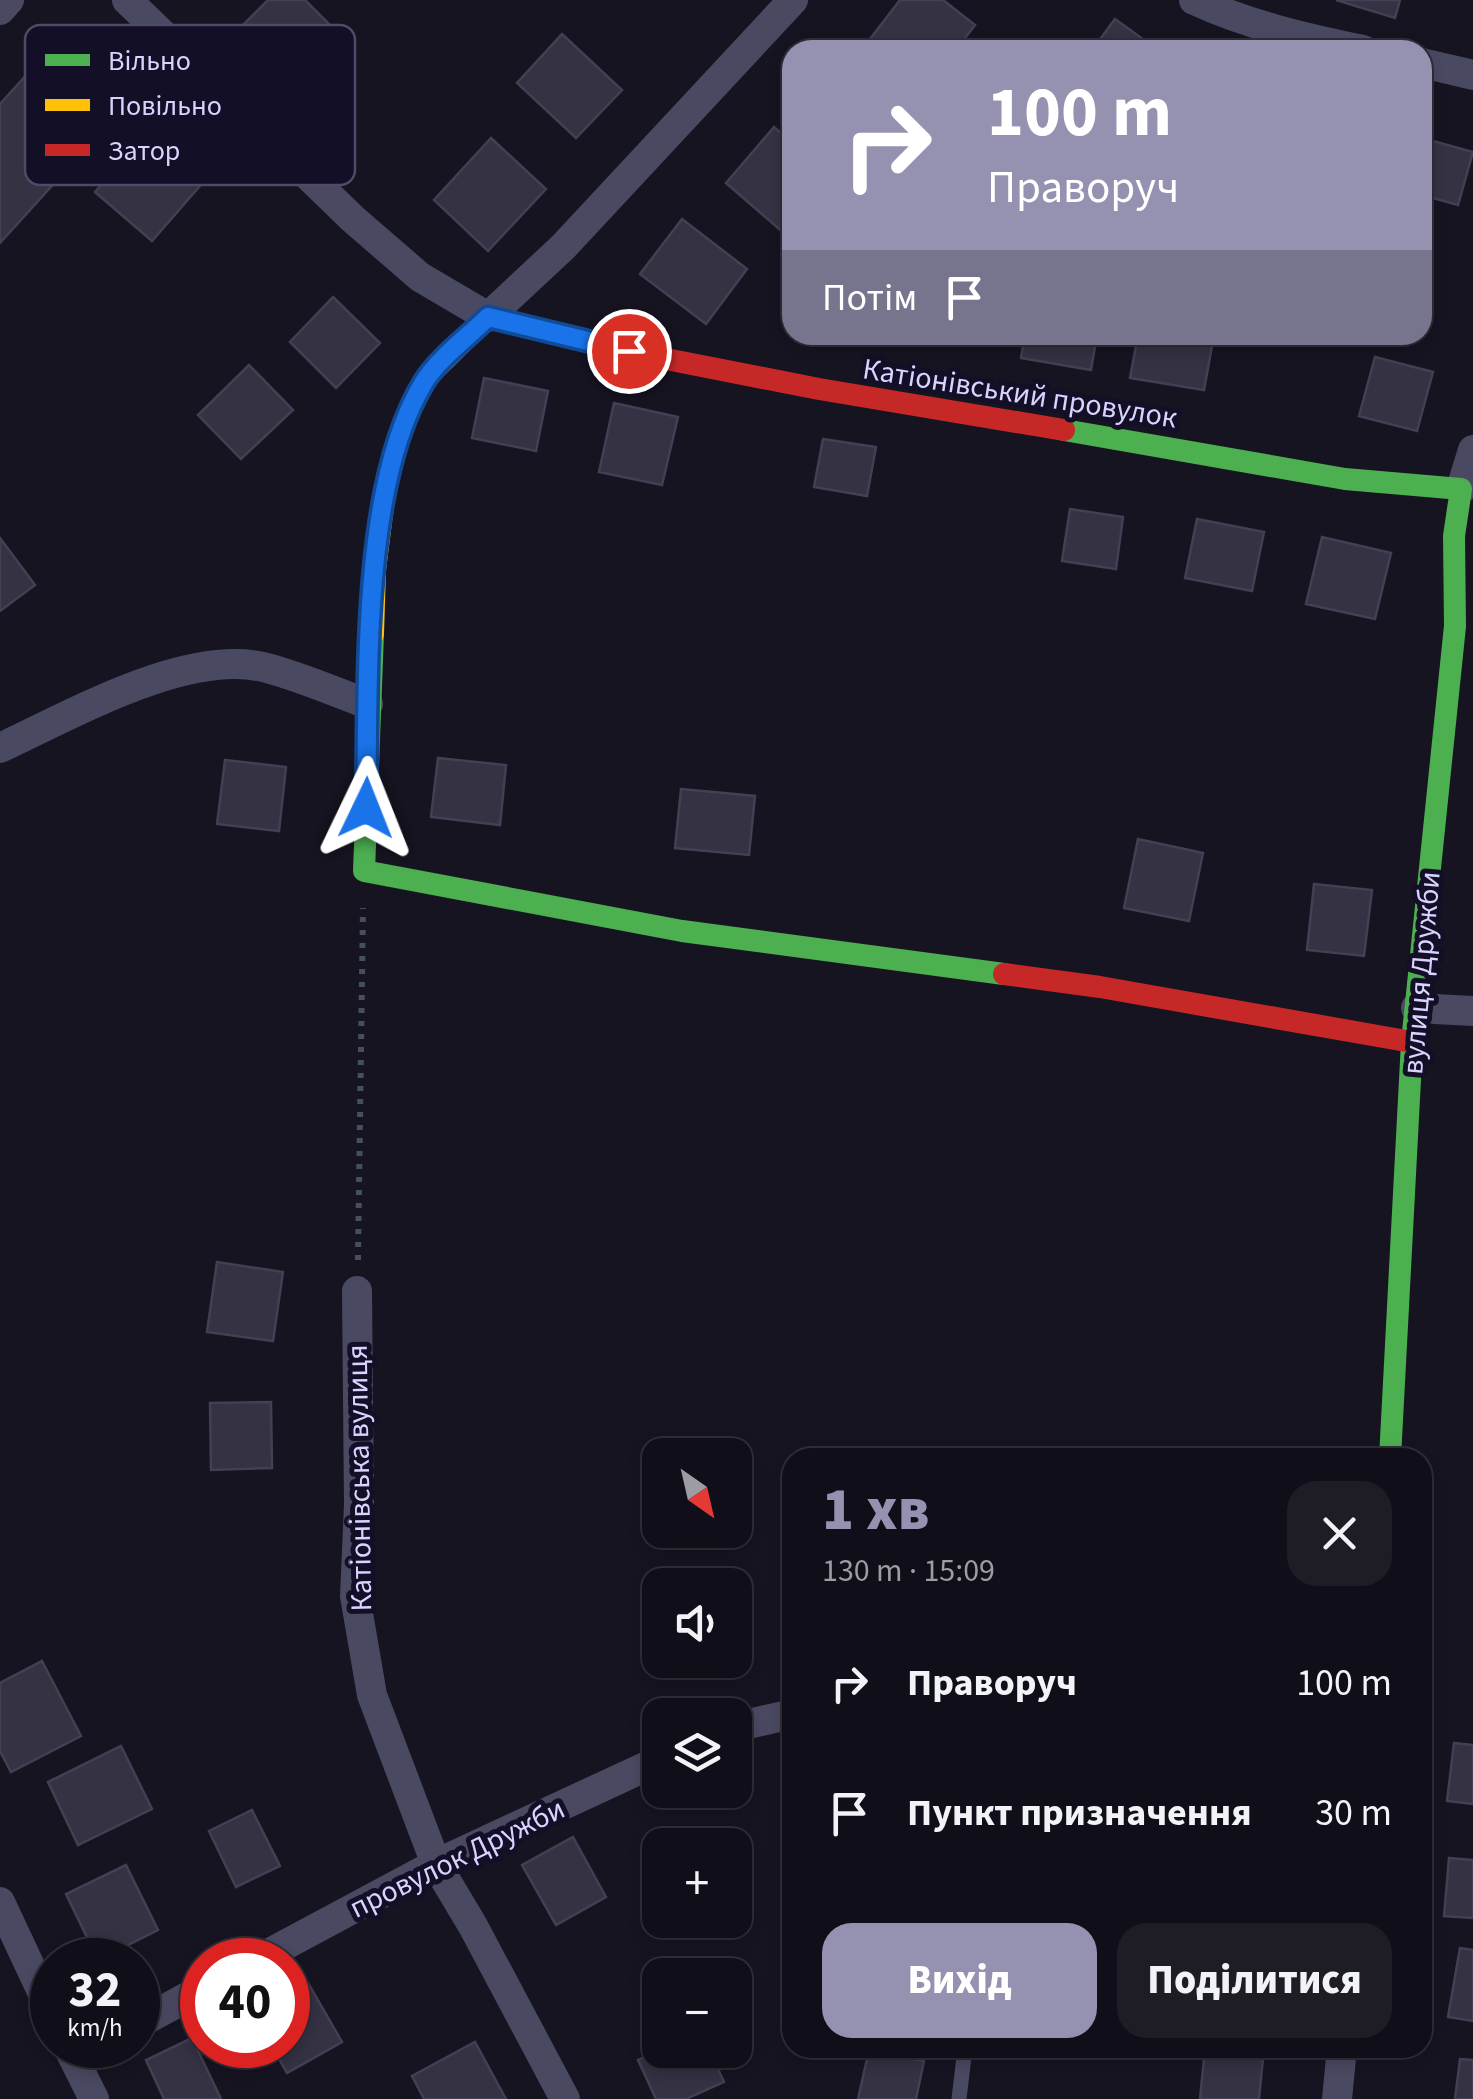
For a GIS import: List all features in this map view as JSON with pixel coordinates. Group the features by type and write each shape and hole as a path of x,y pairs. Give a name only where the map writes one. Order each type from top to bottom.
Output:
{"street":[{"path":"0,10 9,0"},
{"path":"127,0 153,25"},
{"path":"793,0 564,247 425,379 400,432 384,498 375,570 364,871 682,931 1100,987 1412,1042"},
{"path":"1194,0 1226,14 1315,40"},
{"path":"1432,66 1473,75"},
{"path":"319,185 420,277 488,317"},
{"name":"Катіонівський провулок","path":"488,317 698,368 891,403 1228,456 1368,485 1461,490"},
{"name":"вулиця Дружби","path":"1391,1448 1412,1042 1455,626 1454,536 1461,490 1473,450"},
{"path":"0,748 138,685 214,664 264,667 368,704"},
{"path":"1416,1008 1473,1011"},
{"name":"Катіонівська вулиця","path":"357,1291 359,1505 355,1596 372,1695 436,1864 565,2099"},
{"path":"752,1722 782,1716"},
{"name":"провулок Дружби","path":"298,1938 436,1864 642,1768"},
{"path":"0,1902 30,1967"},
{"path":"1337,2099 1341,2058"},
{"path":"85,2068 94,2099"}],"lane":[{"path":"959,2099 964,2058"}],"path":[{"path":"357,1291 364,871"}],"building":[{"path":"268,0 305,0 330,25 243,25"},
{"path":"900,0 943,0 975,25 964,40 870,39"},
{"path":"1336,0 1400,0 1395,18"},
{"path":"1115,19 1144,40 1099,40"},
{"path":"562,34 622,90 576,138 517,83"},
{"path":"25,76 25,185 53,185 0,243 0,104"},
{"path":"774,127 782,134 782,232 726,183"},
{"path":"491,138 546,189 488,251 434,200"},
{"path":"1432,141 1473,152 1458,205 1432,198"},
{"path":"101,185 201,185 152,241 95,192"},
{"path":"682,219 747,269 706,324 640,274"},
{"path":"333,297 380,343 336,388 290,342"},
{"path":"1023,345 1095,345 1091,370 1021,358"},
{"path":"1136,345 1212,345 1204,390 1130,378"},
{"path":"1375,357 1433,372 1417,431 1359,416"},
{"path":"249,365 293,410 241,459 198,415"},
{"path":"484,378 548,391 536,451 472,438"},
{"path":"614,403 678,417 662,485 599,472"},
{"path":"823,439 876,447 867,496 814,487"},
{"path":"1070,509 1123,517 1116,569 1062,561"},
{"path":"1197,519 1264,532 1252,591 1185,578"},
{"path":"1322,537 1391,553 1375,619 1306,604"},
{"path":"0,538 35,585 0,611"},
{"path":"438,758 506,765 500,825 431,817"},
{"path":"225,760 286,767 279,831 217,824"},
{"path":"681,789 755,796 749,855 675,848"},
{"path":"1138,839 1203,853 1189,921 1124,908"},
{"path":"1314,884 1372,890 1364,956 1307,950"},
{"path":"217,1262 283,1272 273,1341 207,1332"},
{"path":"271,1402 272,1468 211,1470 210,1403"},
{"path":"42,1661 81,1736 11,1772 0,1751 0,1683"},
{"path":"1454,1743 1473,1745 1473,1804 1447,1801"},
{"path":"121,1746 152,1809 78,1845 48,1782"},
{"path":"252,1810 280,1866 236,1887 209,1831"},
{"path":"573,1837 606,1897 556,1925 522,1865"},
{"path":"1449,1858 1473,1860 1473,1918 1444,1916"},
{"path":"126,1865 158,1930 142,1938 87,1938 66,1894"},
{"path":"1460,1948 1473,1950 1473,2021 1448,2017"},
{"path":"310,1986 342,2042 310,2060"},
{"path":"475,2042 506,2099 424,2099 412,2076"},
{"path":"180,2044 180,2068 206,2068 221,2099 164,2099 150,2068 160,2068 160,2053"},
{"path":"642,2058 642,2068 717,2068 724,2082 686,2099 656,2099 638,2060"},
{"path":"867,2058 924,2061 916,2099 858,2099"},
{"path":"1204,2058 1263,2058 1259,2099 1200,2099"},
{"path":"1460,2059 1473,2060 1473,2099 1455,2099"}],"traffic: fast":[{"path":"1064,430 1345,479 1461,489 1454,536 1455,626 1412,1042 1391,1448"},
{"path":"373,634 364,871 682,931 1004,974"}],"traffic: slow":[{"path":"373,634 375,570 384,498 400,432 425,379 488,317 666,359"}],"traffic: jam":[{"path":"666,359 1064,430"},
{"path":"1004,974 1412,1042"}],"route":[{"path":"366,808 375,570 384,498 400,432 425,379 488,317 629,351"}]}
